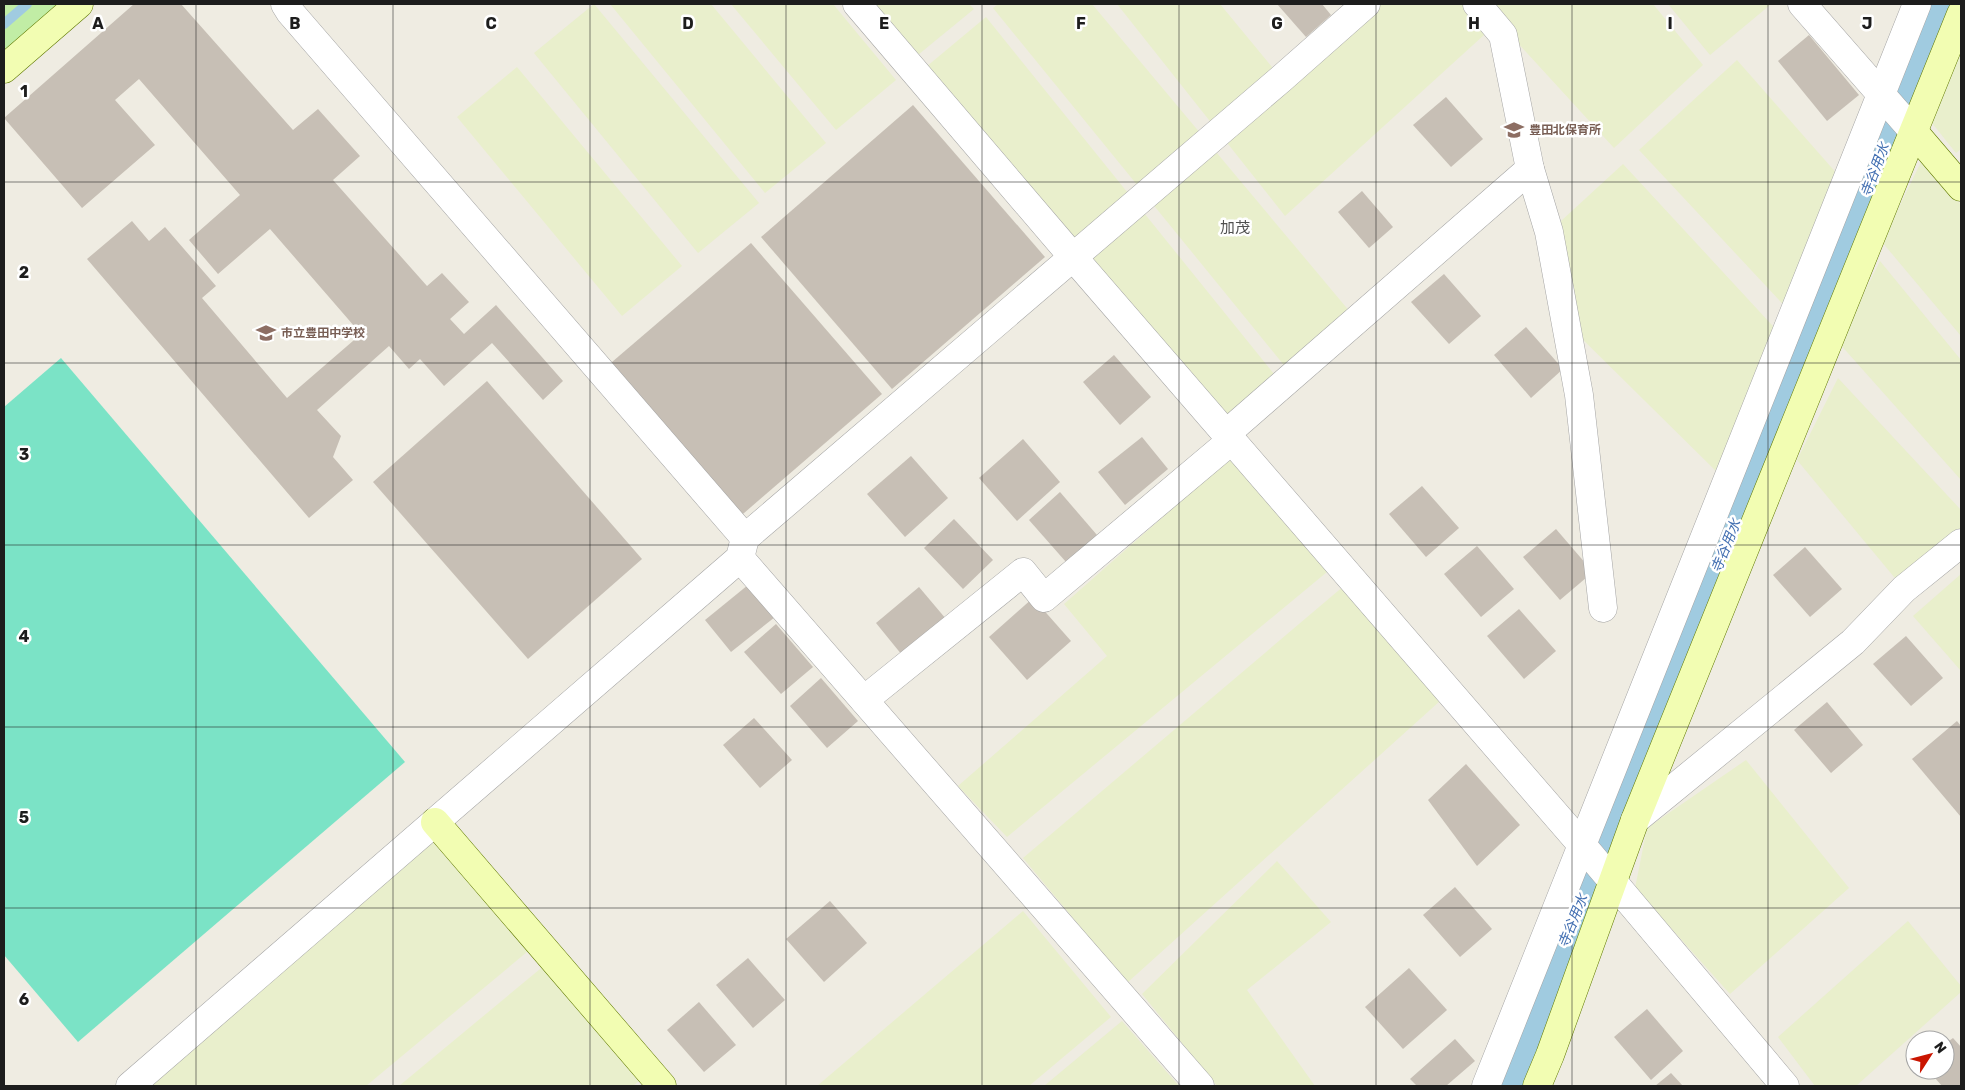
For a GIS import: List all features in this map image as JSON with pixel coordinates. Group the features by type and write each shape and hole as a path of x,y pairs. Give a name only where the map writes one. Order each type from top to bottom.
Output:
{"street":[{"path":"4,69 79,4"},
{"path":"285,4 743,548 864,700 1200,1086"},
{"path":"857,4 1073,258 1583,846 1785,1086"},
{"path":"130,1086 435,822 1073,258 1366,4"},
{"path":"1477,4 1503,35 1530,169 1545,216 1579,396 1603,608"},
{"path":"1802,4 1961,187"},
{"path":"1486,1086 1884,97 1916,4"},
{"path":"1537,1086 1636,820 1909,127 1961,14"},
{"path":"864,700 1023,572 1044,598 1530,169"},
{"path":"1636,820 1853,642 1904,589 1961,543"},
{"path":"435,822 662,1086"}],"green space":[{"path":"4,4 89,4 4,73"},
{"path":"594,4 759,203 698,253 534,53"},
{"path":"610,4 711,4 826,143 765,193"},
{"path":"731,4 833,4 896,80 836,130"},
{"path":"867,4 969,4 974,9 913,59"},
{"path":"998,4 1092,4 1356,319 1292,375 993,8"},
{"path":"1117,4 1220,4 1281,78 1366,4 1477,4 1495,25 1285,216"},
{"path":"1482,4 1653,4 1703,65 1614,148"},
{"path":"1668,4 1769,4 1770,5 1710,55"},
{"path":"1920,4 1961,4 1537,1086 1486,1086"},
{"path":"986,17 1282,384 1227,433 926,67"},
{"path":"1961,51 1961,149 1956,153 1932,123 1954,57"},
{"path":"1737,60 1846,184 1793,315 1639,150"},
{"path":"517,67 682,266 622,316 457,117"},
{"path":"1922,160 1961,205 1961,336 1882,242"},
{"path":"1623,164 1784,338 1727,482 1566,323 1549,232"},
{"path":"1880,261 1961,360 1961,480 1839,343"},
{"path":"61,358 405,762 78,1042 4,955 4,407"},
{"path":"1838,378 1961,510 1961,543 1904,589 1797,460"},
{"path":"1231,457 1327,572 1007,837 958,786 1107,656 1064,604"},
{"path":"1961,574 1961,671 1913,616"},
{"path":"1345,585 1440,701 1127,983 1023,858"},
{"path":"1746,760 1849,888 1730,994 1635,888 1647,828"},
{"path":"450,822 545,937 366,1086 143,1086"},
{"path":"1277,861 1331,922 1247,990 1315,1086 1217,1086 1142,994"},
{"path":"1023,911 1111,1017 1029,1086 817,1086"},
{"path":"1908,921 1961,986 1961,992 1919,1030 1905,1030 1905,1042 1856,1086 1815,1086 1778,1037"},
{"path":"563,950 658,1066 633,1086 399,1086"},
{"path":"1122,1021 1179,1086 1044,1086"}],"building":[{"path":"134,4 181,4 293,130 318,109 360,156 333,180 427,286 442,273 469,302 450,319 464,334 496,305 563,381 543,400 492,343 444,386 420,359 409,369 389,346 317,410 341,436 333,457 353,480 309,518 87,259 132,221 149,241 165,227 216,286 202,298 287,398 361,334 270,229 218,274 189,240 240,195 139,79 115,100 155,145 82,208 4,118"},
{"path":"1277,4 1322,4 1331,15 1306,37"},
{"path":"1809,35 1859,95 1827,121 1778,61"},
{"path":"1446,97 1483,139 1451,167 1413,125"},
{"path":"913,105 1045,257 892,389 761,237"},
{"path":"1362,191 1393,227 1369,248 1338,212"},
{"path":"751,243 882,394 729,526 598,374"},
{"path":"1444,274 1481,316 1449,344 1411,302"},
{"path":"1526,327 1563,369 1531,398 1494,355"},
{"path":"1114,355 1151,397 1120,425 1083,382"},
{"path":"487,381 642,559 528,659 373,482"},
{"path":"1142,437 1168,469 1125,505 1098,472"},
{"path":"1023,439 1060,482 1017,521 979,478"},
{"path":"911,456 948,498 905,537 867,494"},
{"path":"1422,486 1459,528 1426,557 1389,514"},
{"path":"1060,492 1097,535 1066,562 1029,520"},
{"path":"954,519 993,560 963,589 924,548"},
{"path":"1556,529 1593,572 1560,600 1523,557"},
{"path":"1477,546 1514,589 1481,617 1444,574"},
{"path":"1805,547 1842,589 1810,617 1773,575"},
{"path":"748,585 775,617 731,652 705,620"},
{"path":"919,587 946,619 902,655 876,623"},
{"path":"1033,598 1071,641 1027,680 989,637"},
{"path":"1519,609 1556,651 1524,679 1487,636"},
{"path":"776,624 813,667 781,694 744,652"},
{"path":"1906,636 1943,678 1911,706 1873,664"},
{"path":"821,678 858,721 827,748 790,706"},
{"path":"1827,702 1863,745 1831,773 1794,730"},
{"path":"754,718 792,760 760,788 723,745"},
{"path":"1957,721 1961,726 1961,817 1912,759"},
{"path":"1466,764 1520,825 1477,866 1428,800"},
{"path":"1455,887 1492,929 1460,957 1423,915"},
{"path":"830,901 867,943 824,982 786,939"},
{"path":"748,958 785,1000 753,1028 716,985"},
{"path":"1409,968 1447,1010 1403,1049 1365,1007"},
{"path":"699,1002 736,1045 704,1072 667,1030"},
{"path":"1647,1009 1683,1051 1651,1080 1614,1037"},
{"path":"1455,1039 1475,1061 1446,1086 1417,1086 1410,1079"},
{"path":"1955,1040 1961,1047 1961,1086 1942,1086 1937,1080 1955,1080"},
{"path":"1671,1073 1683,1086 1655,1086"}],"waterway":[{"path":"4,24 27,4"},
{"name":"寺谷用水","path":"1505,1086 1757,472 1940,4"}],"place":[{"name":"豊田北保育所","path":"1514,130"},
{"name":"市立豊田中学校","path":"266,333"}],"district":[{"name":"加茂","path":"1235,228"}]}
